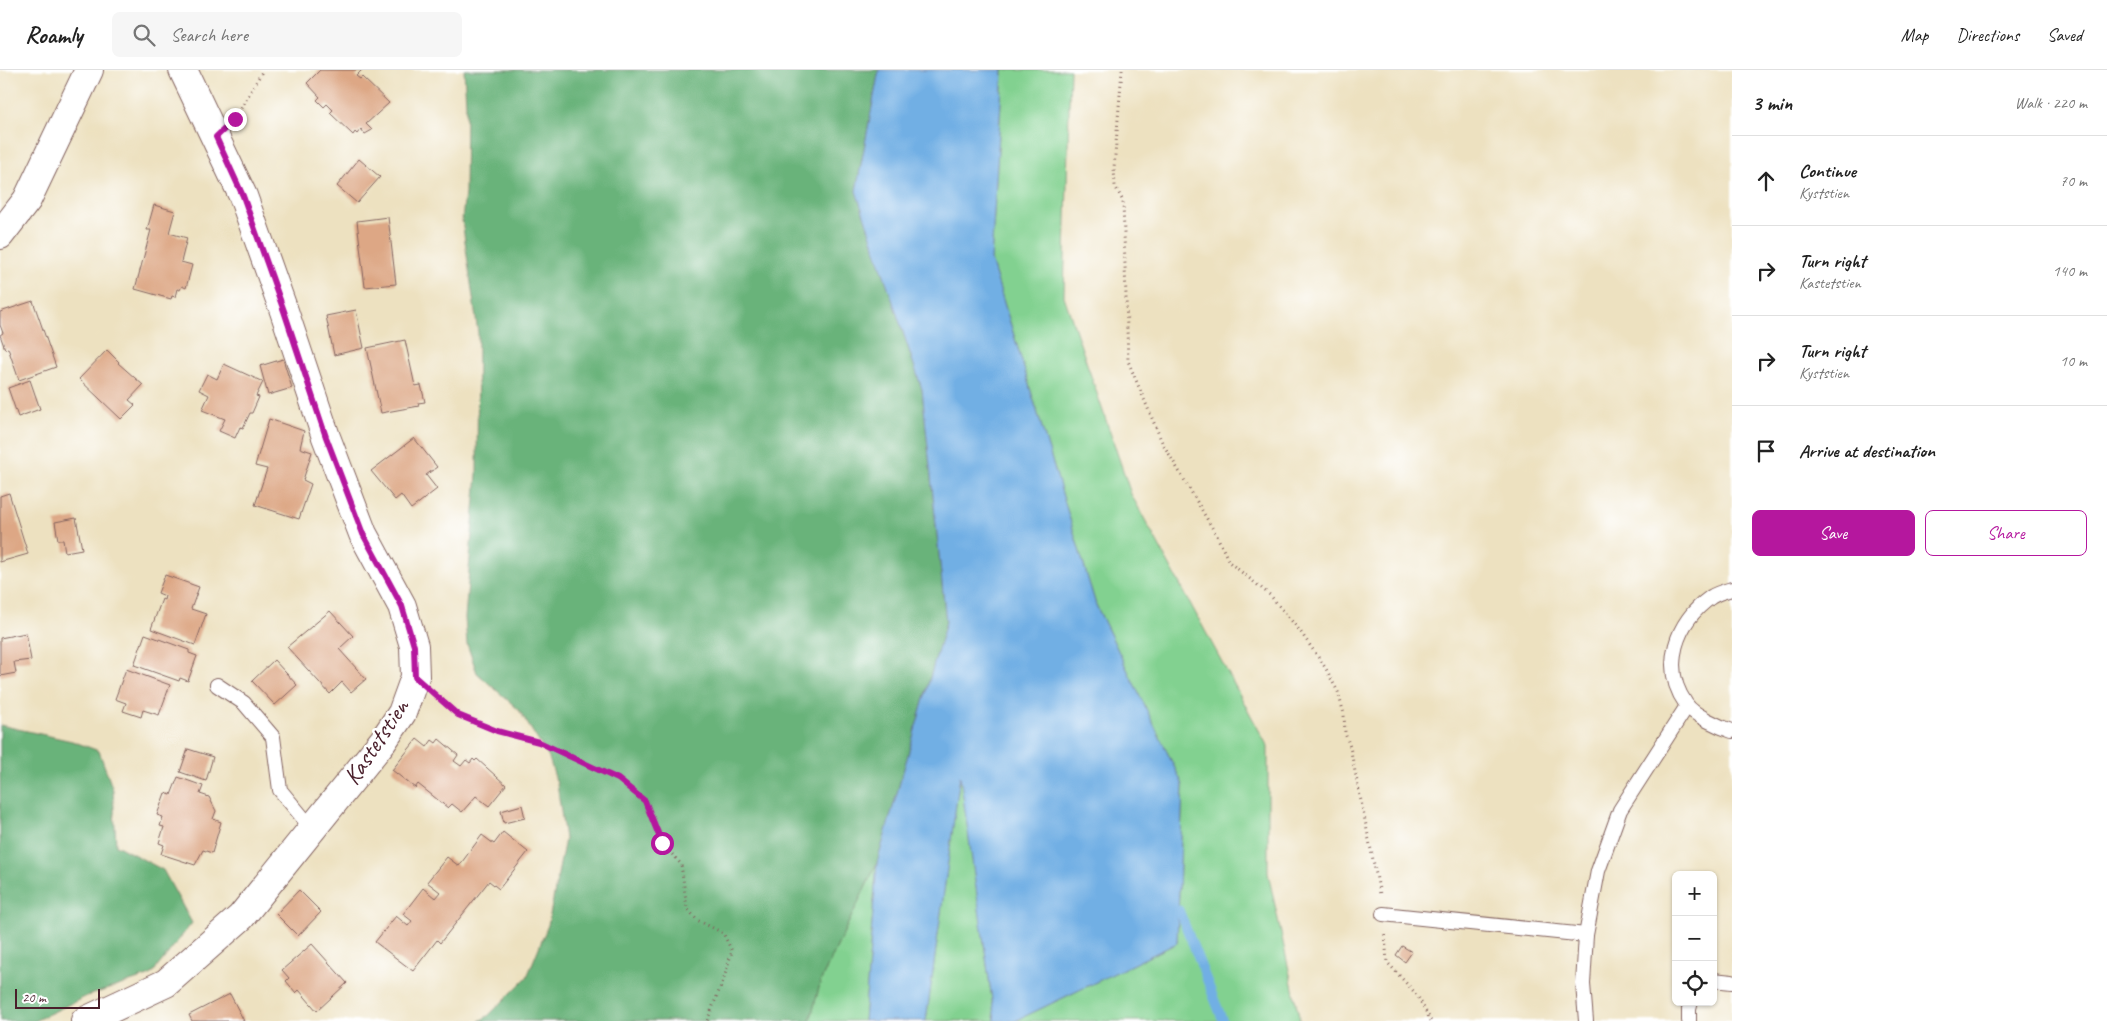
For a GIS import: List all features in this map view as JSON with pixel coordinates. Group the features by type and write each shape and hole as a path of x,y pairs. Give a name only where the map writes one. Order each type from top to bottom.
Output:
{"street":[{"path":"0,235 27,200 89,70"},
{"name":"Kastetstien","path":"85,1021 127,1012 166,983 241,918 402,713 415,677 414,646 402,606 363,534 326,437 243,196 183,70"}],"lane":[{"path":"1732,589 1712,597 1688,619 1676,640 1672,662 1674,682 1687,706 1718,726 1732,731"},
{"path":"217,685 244,703 273,737 280,790 312,830"},
{"path":"1586,1021 1583,984 1586,935 1598,870 1620,810 1687,706"},
{"path":"1383,914 1586,935"},
{"path":"1717,980 1732,982"},
{"path":"1689,1021 1690,1006"}],"path":[{"path":"216,137 235,119 263,70"},
{"path":"1122,70 1114,168 1116,186 1123,201 1128,361 1162,442 1217,536 1229,562 1270,595 1300,630 1325,667 1338,692 1344,714 1345,733 1350,747 1374,856 1383,914 1387,962 1417,995 1432,1021"},
{"path":"415,677 458,715 497,731 539,742 618,779 645,801 662,843 681,864 687,908 698,920 723,933 732,951 724,978 706,1021"}],"green space":[{"path":"464,70 879,70 856,191 922,389 946,622 877,863 821,980 810,1021 479,1021 488,1016 527,977 548,925 565,839 557,784 549,758 519,710 477,673 467,644 465,618 477,474 478,333 462,220 465,193 466,104"},
{"path":"1003,70 1070,70 1064,296 1131,494 1268,747 1268,873 1300,1021 1015,1021 1177,943 1183,785 1096,605 991,260"},
{"path":"0,725 72,741 99,751 113,790 116,845 163,870 192,923 151,975 87,996 34,1021 0,1021"},
{"path":"960,774 995,1021 926,1021"},
{"path":"877,863 864,1021 810,1021 821,980"}],"water":[{"path":"879,70 1003,70 991,260 1096,605 1183,785 1177,943 1015,1021 995,1021 960,776 926,1021 864,1021 877,863 946,622 922,389 856,191"}],"building":[{"path":"320,70 362,70 356,76 360,79 362,77 389,103 366,124 372,130 365,134 361,129 357,134 355,132 353,135 330,113 333,110 327,104 324,107 317,100 320,97 307,83"},
{"path":"359,159 380,177 357,203 337,186"},
{"path":"154,205 175,211 169,233 187,238 181,262 192,265 186,288 182,286 180,290 177,289 175,297 172,296 171,299 135,289 151,230 147,230"},
{"path":"388,217 396,284 365,287 357,221"},
{"path":"33,301 56,367 19,380 8,348 5,349 0,335 3,333 0,325 0,312"},
{"path":"356,310 364,348 334,355 326,316"},
{"path":"405,340 415,386 421,385 425,402 418,403 419,406 381,413 367,348"},
{"path":"107,350 118,363 143,385 129,400 135,405 121,419 79,379"},
{"path":"283,359 292,388 268,395 260,366"},
{"path":"224,364 263,382 256,396 259,397 252,413 250,413 243,428 240,427 235,438 219,431 225,419 202,410 209,395 199,390 207,374 217,379"},
{"path":"30,380 40,409 18,417 8,388"},
{"path":"269,419 304,431 300,448 312,452 303,480 311,484 299,519 255,505 267,469 255,466"},
{"path":"414,438 437,467 426,475 437,489 411,509 401,495 395,500 371,471"},
{"path":"9,493 28,554 0,562 0,496"},
{"path":"76,518 82,549 65,552 63,540 58,540 55,522"},
{"path":"165,575 199,587 191,609 206,614 195,645 151,629 162,599 164,600 165,596 158,593"},
{"path":"330,611 353,636 339,649 366,679 351,692 342,682 330,694 287,647"},
{"path":"26,633 31,660 14,662 16,673 0,676 0,638"},
{"path":"145,634 189,650 189,653 197,656 188,681 180,678 179,681 134,665"},
{"path":"274,660 297,685 275,705 252,681"},
{"path":"126,669 170,685 159,715 143,710 141,717 123,711 126,703 115,699"},
{"path":"417,739 427,747 432,740 436,743 439,739 458,755 454,761 461,766 466,760 470,763 473,759 475,761 477,759 506,785 489,806 476,796 462,812 452,804 448,808 418,784 415,788 392,770"},
{"path":"188,749 213,757 206,781 180,772"},
{"path":"178,777 203,786 200,794 209,797 216,811 213,819 221,822 212,853 203,850 195,865 161,854 164,845 159,843 164,827 160,826 163,817 157,815 165,793 171,795"},
{"path":"522,805 525,818 504,823 501,811"},
{"path":"503,832 528,852 499,889 489,881 440,943 437,940 413,971 375,942 396,916 408,926 412,921 403,914 423,888 435,898 440,892 427,882 447,857 459,866 482,835 494,844"},
{"path":"299,890 321,912 298,936 276,914"},
{"path":"312,944 347,983 317,1011 299,990 296,993 286,981 289,978 282,970"},
{"path":"1402,946 1412,952 1405,962 1396,955"},
{"path":"230,994 244,1021 192,1021 189,1015"}],"waterway":[{"path":"1179,910 1223,1021"}],"route":[{"path":"235,119 216,137 243,196 326,437 363,534 402,606 414,646 415,677 458,715 497,731 539,742 618,779 645,801 662,843"}]}
